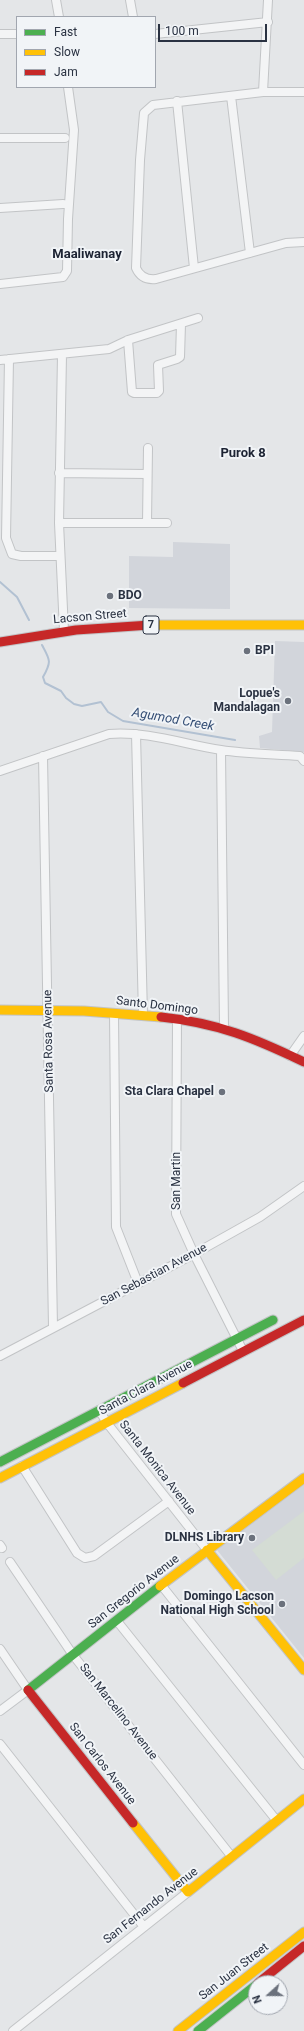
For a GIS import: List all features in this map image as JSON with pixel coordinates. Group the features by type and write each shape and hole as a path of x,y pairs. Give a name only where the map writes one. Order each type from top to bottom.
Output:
{"street":[{"path":"56,0 59,16"},
{"path":"130,0 133,16"},
{"path":"263,92 268,0"},
{"path":"156,34 268,22"},
{"path":"0,34 16,34"},
{"path":"0,284 62,277 67,271 68,220 74,130 68,88"},
{"path":"304,92 263,92 177,101 153,105 144,114 140,160 136,268 143,277 150,280 286,243 304,242"},
{"path":"231,96 250,252"},
{"path":"177,101 194,268"},
{"path":"0,138 65,138"},
{"path":"0,208 63,204"},
{"path":"0,360 62,355 109,349 128,340 198,318"},
{"path":"128,340 132,392 157,393 159,391 157,366 180,357 181,324"},
{"path":"62,355 59,473 59,556 64,631"},
{"path":"9,359 6,538 12,554 21,556 59,556"},
{"path":"147,523 148,448"},
{"path":"59,473 147,474"},
{"path":"59,523 167,523"},
{"name":"Lacson Street","path":"0,642 64,631 138,625 304,625"},
{"path":"0,771 109,734 136,734 169,738 221,750 302,758"},
{"path":"136,734 144,1015"},
{"path":"221,750 224,1028"},
{"name":"Santa Rosa Avenue","path":"43,756 53,1327"},
{"name":"Santo Domingo","path":"0,1010 48,1010 114,1013 176,1019 224,1028 249,1036 304,1062"},
{"path":"114,1013 116,1227 138,1283"},
{"name":"San Martin","path":"176,1019 176,1214 194,1254 244,1351"},
{"path":"290,1056 304,1036"},
{"name":"San Sebastian Avenue","path":"0,1356 194,1254 270,1211 304,1186"},
{"name":"Santa Clara Avenue","path":"0,1462 273,1320"},
{"name":"Santa Clara Avenue","path":"0,1478 304,1320"},
{"name":"Santa Monica Avenue","path":"99,1410 107,1423 168,1501 304,1670"},
{"path":"22,1466 77,1553 85,1558 94,1556 168,1501"},
{"name":"San Gregorio Avenue","path":"0,1711 207,1550 304,1478"},
{"name":"San Marcelino Avenue","path":"10,1562 73,1654 232,1857"},
{"path":"162,1586 304,1765"},
{"path":"117,1621 277,1821"},
{"name":"San Carlos Avenue","path":"0,1649 28,1690 188,1892"},
{"path":"0,1744 144,1927"},
{"name":"San Fernando Avenue","path":"13,2031 304,1799"},
{"name":"San Juan Street","path":"178,2031 304,1932"},
{"name":"San Juan Street","path":"268,1975 304,1946"},
{"name":"San Juan Street","path":"198,2031 248,1991"}],"shaded area":[{"path":"173,542 230,544 230,609 129,608 129,556 173,557"},
{"name":"Lopue's Mandalagan","path":"275,641 304,642 304,752 260,748 259,736 272,732"},
{"name":"Domingo Lacson National High School","path":"304,1485 304,1658 217,1550"},
{"path":"304,1511 304,1558 276,1580 252,1550"}],"waterway":[{"name":"Agumod Creek","path":"0,582 17,597 29,620"},
{"name":"Agumod Creek","path":"42,645 49,661 43,677 45,683 61,691 66,698 74,704 82,706 101,702 108,712 123,721 235,740"}],"traffic: fast":[{"path":"0,1462 273,1320"},
{"path":"28,1690 160,1586"},
{"path":"198,2031 248,1991"}],"traffic: slow":[{"path":"150,625 304,625"},
{"path":"0,1010 84,1011 161,1017"},
{"path":"0,1478 183,1383"},
{"path":"160,1586 304,1478"},
{"path":"207,1550 304,1670"},
{"path":"133,1823 188,1892 304,1799"},
{"path":"178,2031 304,1932"}],"traffic: jam":[{"path":"0,642 76,630 150,625"},
{"path":"161,1017 200,1023 235,1033 304,1062"},
{"path":"183,1383 304,1320"},
{"path":"28,1690 133,1823"},
{"path":"268,1975 304,1946"}],"place":[{"name":"BDO","path":"110,596"},
{"name":"BPI","path":"247,651"},
{"name":"Lopue's Mandalagan","path":"288,701"},
{"name":"Sta Clara Chapel","path":"222,1092"},
{"name":"DLNHS Library","path":"252,1538"},
{"name":"Domingo Lacson National High School","path":"282,1604"}],"district":[{"name":"Maaliwanay","path":"87,255"},
{"name":"Purok 8","path":"243,454"}]}
